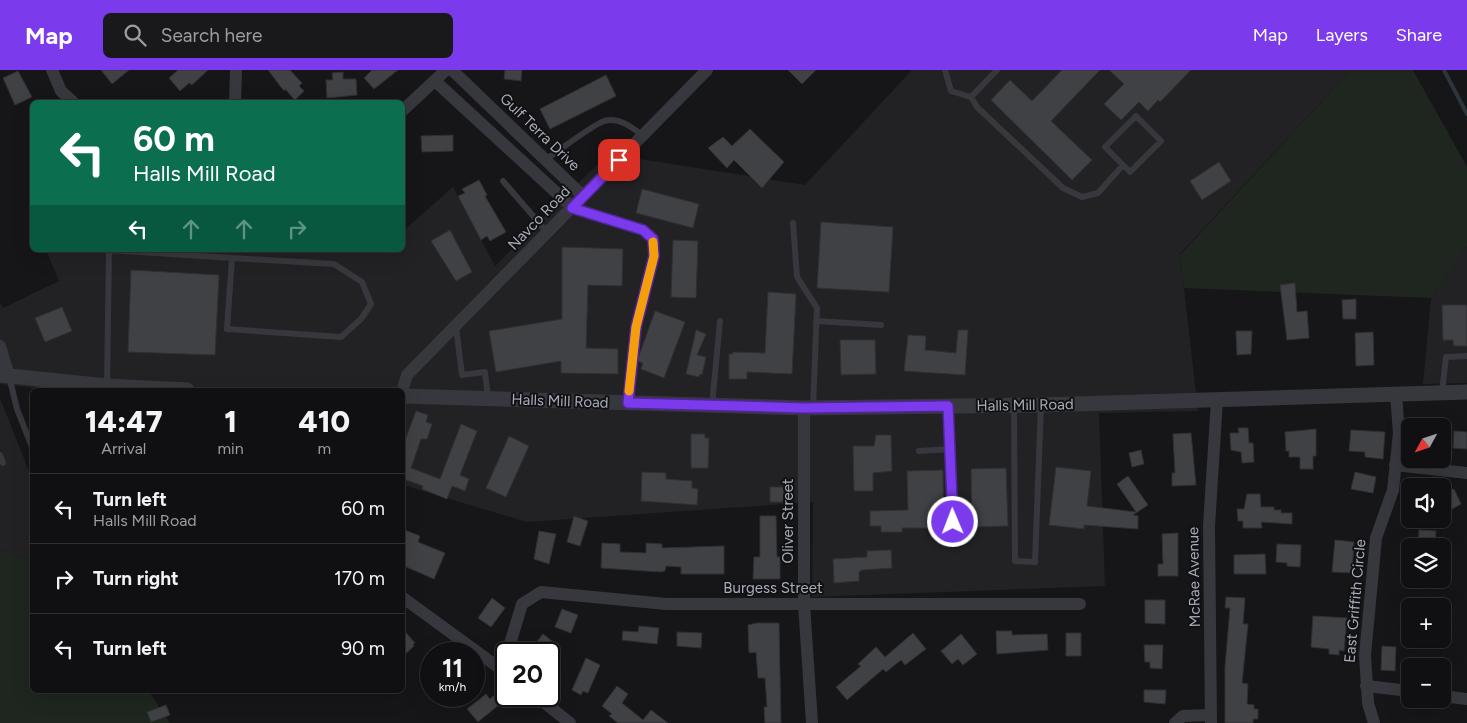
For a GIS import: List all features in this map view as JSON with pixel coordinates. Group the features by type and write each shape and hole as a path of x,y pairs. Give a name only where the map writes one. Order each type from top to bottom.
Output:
{"street":[{"path":"52,70 61,90 71,100"},
{"path":"235,100 236,70"},
{"path":"405,108 446,70"},
{"name":"Gulf Terra Drive","path":"452,70 583,196"},
{"name":"Navco Road","path":"403,388 407,375 707,70"},
{"path":"435,81 572,208"},
{"path":"0,346 4,376 141,388"},
{"name":"Halls Mill Road","path":"405,396 809,408 1014,406 1467,392"},
{"name":"East Griffith Circle","path":"1374,723 1368,704 1365,655 1376,538 1393,490 1399,433 1396,394"},
{"name":"McRae Avenue","path":"1175,723 1183,716 1211,719 1209,526 1217,400"},
{"name":"Oliver Street","path":"809,408 804,604 812,723"},
{"path":"1395,465 1467,473"},
{"name":"Burgess Street","path":"511,642 522,604 541,592 666,604 1080,604"},
{"path":"405,599 495,664"},
{"path":"1366,686 1401,691"},
{"path":"1451,697 1467,699"},
{"path":"550,707 570,723"}],"lane":[{"path":"945,70 951,91 971,97 977,107 1063,188 1082,197 1098,193 1123,165"},
{"path":"971,97 997,70"},
{"path":"1136,116 1161,141 1130,172 1123,165 1105,147 1136,116"},
{"path":"545,160 603,121 616,121 631,126 642,136"},
{"path":"503,181 548,232"},
{"path":"572,208 643,230 653,239 654,256 636,327 628,403"},
{"path":"793,223 797,277 817,308 809,408"},
{"path":"107,386 109,252"},
{"path":"140,252 334,264 362,282 371,304 361,319 341,337 227,329 232,258"},
{"path":"712,405 720,321"},
{"path":"816,321 881,326"},
{"path":"456,326 462,374 485,372 488,399"},
{"path":"1442,393 1446,358 1467,356"},
{"path":"4,376 30,442"},
{"path":"1014,406 1015,562 1035,562 1041,405"},
{"path":"948,406 953,522"},
{"path":"918,451 951,449"},
{"path":"0,455 3,463"}],"shaded area":[{"path":"912,70 1347,70 1349,72 1180,254 1198,411 1099,413 1105,586 812,597 813,502 527,522 405,486 405,388 35,388 0,384 0,302 3,308 59,281 47,252 405,252 405,229 453,187 495,266 608,154 805,185"},
{"path":"1347,70 1413,70 1467,167 1467,247 1431,298 1184,288 1180,255 1349,72"},
{"path":"1467,247 1467,383 1423,384 1431,298"},
{"path":"0,398 30,474 30,559 0,550"},
{"path":"0,550 30,559 30,693 150,693 170,723 0,723"}],"building":[{"path":"101,70 129,70 112,84"},
{"path":"178,70 208,70 192,85 189,83 180,91 169,78"},
{"path":"268,70 290,70 302,83 299,86 304,91 295,100 285,89 284,91"},
{"path":"372,70 398,70 374,89 364,78"},
{"path":"505,70 522,70 521,81 504,79"},
{"path":"788,70 816,70 802,84"},
{"path":"1062,70 1100,70 1051,121 1092,160 1072,180 991,100 1010,80 1032,101"},
{"path":"1109,70 1191,70 1160,102 1158,100 1148,111 1139,102 1121,120 1104,104 1124,84"},
{"path":"18,71 32,97 15,105 3,78"},
{"path":"343,72 343,79 356,79 357,95 327,98 326,80 333,80 332,73"},
{"path":"606,75 616,96 550,129 540,109"},
{"path":"750,129 784,162 762,188 734,160 727,168 708,148 723,137 732,146"},
{"path":"453,135 453,151 422,152 421,136"},
{"path":"1219,162 1231,181 1202,200 1190,181"},
{"path":"479,180 487,195 485,196 506,232 490,241 487,236 481,240 458,196 465,193 462,189"},
{"path":"642,189 699,204 693,228 636,213"},
{"path":"821,222 893,227 889,292 817,288"},
{"path":"450,230 472,272 456,281 431,241"},
{"path":"673,240 698,241 696,298 671,297"},
{"path":"562,247 623,249 622,286 588,285 586,348 618,349 618,374 561,373 561,361 496,372 489,331 562,319"},
{"path":"131,270 219,275 215,355 128,352"},
{"path":"1295,283 1297,312 1307,311 1309,338 1287,340 1280,285"},
{"path":"768,292 796,294 792,374 747,372 747,379 729,379 729,354 733,354 733,352 765,353"},
{"path":"1356,299 1356,319 1343,319 1342,300"},
{"path":"1442,305 1467,305 1467,346 1454,346 1453,340 1443,340"},
{"path":"62,307 72,331 45,342 35,318"},
{"path":"655,311 685,322 664,378 641,369 643,363 637,361"},
{"path":"696,330 706,334 697,355 706,357 702,375 700,374 699,377 686,374"},
{"path":"958,330 968,330 965,375 904,371 908,335 926,336 925,350 956,353"},
{"path":"1236,331 1252,331 1251,354 1237,355"},
{"path":"1373,332 1374,365 1356,366 1355,333"},
{"path":"840,340 875,340 876,374 841,375"},
{"path":"416,411 428,415 426,422 432,424 427,439 421,439 411,468 440,479 461,424 477,431 460,475 469,479 465,491 452,486 447,499 422,489 423,486 406,480 405,482 405,440"},
{"path":"1238,428 1248,428 1249,443 1253,443 1254,462 1242,463 1241,452 1231,450 1230,433 1239,433"},
{"path":"1316,429 1316,456 1313,456 1313,469 1300,469 1300,457 1289,457 1289,451 1286,451 1285,432"},
{"path":"1351,430 1385,432 1383,459 1365,457 1365,452 1349,451"},
{"path":"1454,431 1467,432 1467,449 1453,448"},
{"path":"1191,433 1196,485 1172,486 1172,473 1175,473 1173,434"},
{"path":"691,434 705,434 705,438 709,438 708,468 691,468"},
{"path":"876,435 891,435 892,471 873,473 873,491 854,491 853,446 874,446"},
{"path":"509,436 529,446 506,497 486,488"},
{"path":"1141,450 1144,464 1132,467 1129,453"},
{"path":"1056,467 1091,471 1087,506 1136,512 1117,484 1128,476 1148,505 1133,515 1138,516 1138,529 1084,525 1084,529 1049,525"},
{"path":"1006,468 1008,526 972,527 971,469"},
{"path":"943,470 944,528 902,528 902,532 881,532 881,526 870,526 870,511 908,510 907,471"},
{"path":"642,472 666,473 666,479 692,481 692,488 698,489 697,505 641,501"},
{"path":"1355,472 1376,477 1373,493 1351,489"},
{"path":"770,487 784,487 783,502 770,502"},
{"path":"1454,489 1461,504 1452,509 1451,507 1451,490"},
{"path":"1247,494 1260,494 1261,507 1274,507 1274,510 1281,510 1281,513 1292,513 1292,524 1261,522 1262,528 1243,528 1243,521 1238,521 1237,509 1244,509"},
{"path":"574,516 588,521 580,546 567,542"},
{"path":"760,516 776,516 777,557 780,557 780,579 753,579 754,557 760,557"},
{"path":"405,530 420,536 418,542 445,553 434,579 405,566"},
{"path":"1419,530 1436,531 1436,538 1418,538"},
{"path":"539,531 556,534 549,564 534,559"},
{"path":"1178,533 1178,576 1158,576 1158,564 1163,564 1162,534"},
{"path":"1335,540 1354,542 1352,573 1332,572"},
{"path":"602,543 620,544 620,552 646,553 646,543 662,544 662,548 724,546 724,574 681,574 681,567 666,566 665,571 661,572 601,568"},
{"path":"1277,544 1301,545 1300,567 1287,566 1287,563 1276,562"},
{"path":"891,550 892,568 862,570 859,572 859,581 834,583 833,559 867,557 867,551"},
{"path":"1265,554 1266,574 1234,574 1234,555"},
{"path":"1226,597 1245,598 1243,624 1248,624 1242,683 1248,684 1247,704 1254,705 1254,709 1258,709 1258,719 1253,719 1253,723 1225,723 1225,667 1230,608 1225,608"},
{"path":"492,598 505,608 491,627 478,618"},
{"path":"1145,600 1165,600 1165,624 1145,623"},
{"path":"562,609 578,615 571,633 555,627"},
{"path":"1313,616 1347,618 1344,651 1339,650 1339,655 1329,654 1329,649 1311,647"},
{"path":"779,623 781,723 765,723 764,707 767,707 765,678 758,678 756,652 749,653 748,625"},
{"path":"639,626 659,628 657,644 622,640 623,631 638,632"},
{"path":"405,631 415,643 413,644 414,646 405,654"},
{"path":"996,631 1012,631 1012,635 1047,634 1048,650 997,654"},
{"path":"677,632 702,633 701,648 677,646"},
{"path":"913,633 926,649 905,665 901,660 886,672 883,669 847,700 836,687 861,666 858,664 876,647 885,657"},
{"path":"1066,633 1081,633 1081,656 1066,656"},
{"path":"543,634 552,641 551,642 537,642"},
{"path":"961,634 977,654 963,665 958,659 952,664 941,651"},
{"path":"1144,645 1163,645 1162,669 1150,668 1150,662 1145,662"},
{"path":"1382,646 1396,647 1395,671 1381,670"},
{"path":"586,658 600,665 588,693 583,691 581,695 572,690"},
{"path":"617,686 628,694 622,703 643,720 651,710 668,723 618,723 609,716 612,714 602,706"},
{"path":"1144,690 1166,690 1165,704 1144,702"},
{"path":"485,695 490,699 493,696 496,707 478,722 467,709 470,707 485,707"},
{"path":"166,705 170,715 151,722 147,712"}],"waterway":[{"path":"1444,70 1467,114"}],"slow traffic":[{"path":"629,391 636,327 654,256 653,242"}],"route":[{"path":"619,160 572,208 643,230 653,239 654,256 636,327 631,360 628,403 804,408 948,406 953,522"}]}
